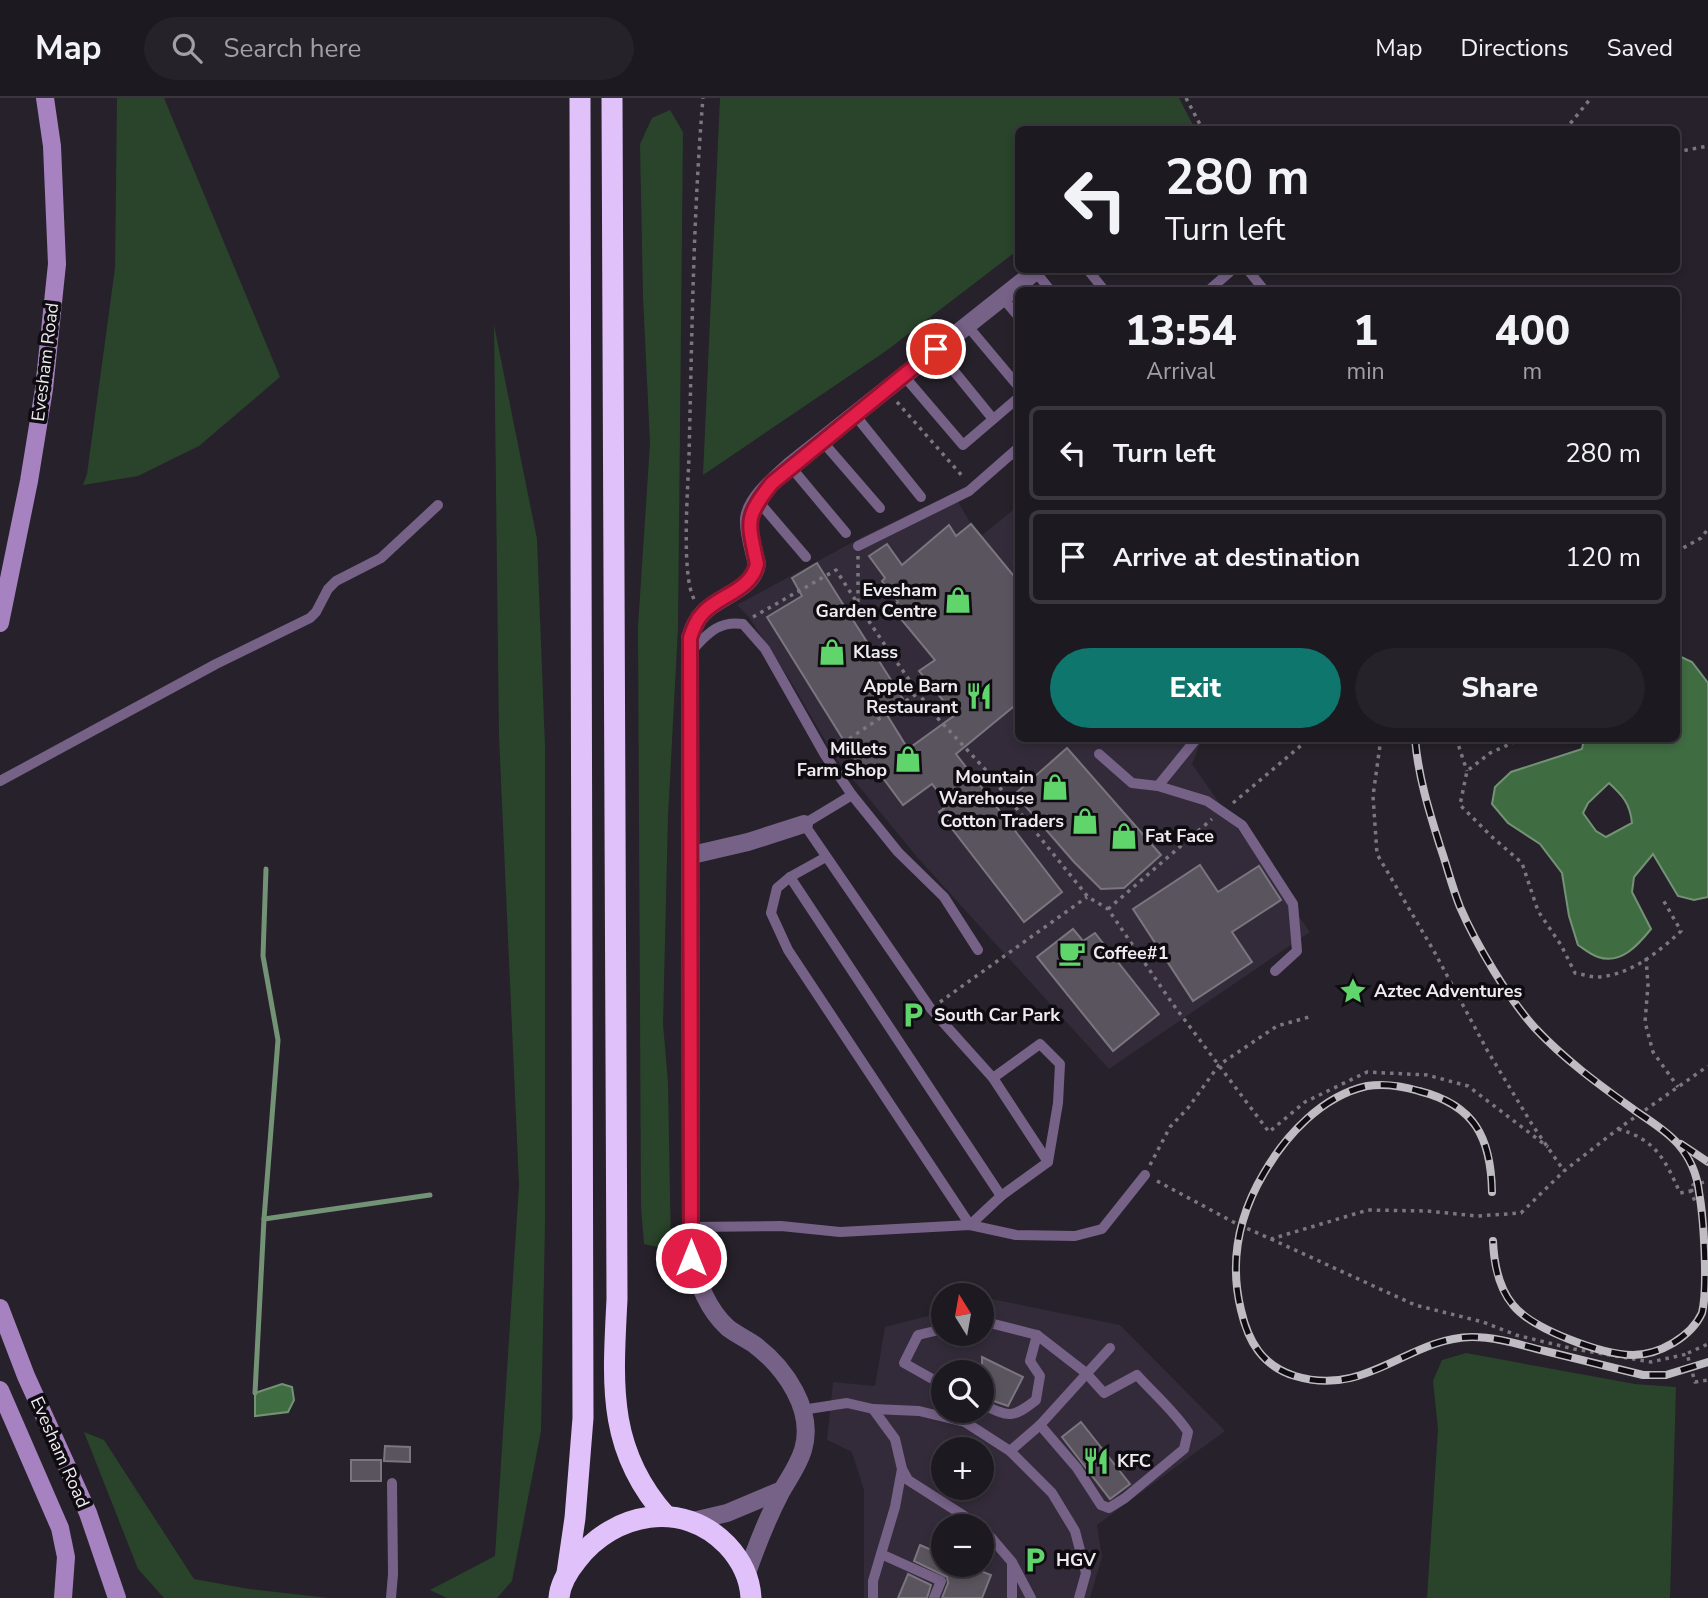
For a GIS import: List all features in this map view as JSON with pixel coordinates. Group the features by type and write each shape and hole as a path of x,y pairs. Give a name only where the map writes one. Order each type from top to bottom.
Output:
{"highway":[{"path":"558,1597 566,1573 575,1518 583,1418 580,98"},
{"path":"612,98 617,1298 615,1385 620,1431 629,1460 646,1494 666,1516"},
{"path":"566,1573 591,1543 613,1527 637,1519 666,1516 693,1521 717,1534 741,1563 752,1589"}],"main road":[{"name":"Evesham Road","path":"0,623 29,481 44,389 57,264 52,146 46,98"},
{"name":"Evesham Road","path":"0,1308 26,1376 88,1513 117,1598"},
{"name":"Evesham Road","path":"0,1390 60,1528 66,1557 64,1598"}],"street":[{"path":"752,1589 756,1545 804,1448 805,1431 802,1409 785,1372 755,1345 727,1327 703,1295 691,1258 690,638 696,622 705,610 738,590 756,571 749,521 758,501 772,483 1032,273"},
{"path":"692,855 748,842 804,824"},
{"path":"693,1521 727,1513 782,1490"}],"lane":[{"path":"1090,273 1102,287"},
{"path":"1212,287 1229,273"},
{"path":"1250,273 1262,287"},
{"path":"1002,297 1015,312"},
{"path":"966,324 1015,382"},
{"path":"936,349 993,419"},
{"path":"904,376 963,445 1015,401"},
{"path":"855,415 921,497"},
{"path":"822,441 880,509"},
{"path":"858,547 969,491 1015,451"},
{"path":"790,466 846,533"},
{"path":"758,501 806,557"},
{"path":"0,781 216,664 310,618 336,581 381,558 438,505"},
{"path":"688,654 715,627 723,623 743,624 765,649 825,755 852,795 898,852 944,897 978,950"},
{"path":"1158,786 1194,742"},
{"path":"1099,754 1132,783 1158,786 1207,801 1242,824 1293,904 1297,951 1275,971"},
{"path":"852,795 804,824 931,1009 993,1078 1048,1162"},
{"path":"827,857 790,877 776,888 771,914 788,950 970,1225"},
{"path":"790,877 1001,1196"},
{"path":"970,1225 1001,1196 1048,1162 1058,1103 1060,1064 1040,1044 993,1078"},
{"path":"691,1227 781,1226 840,1233 970,1225 1016,1235 1074,1236 1102,1229 1145,1175"},
{"path":"994,1324 1037,1335 1086,1373 1104,1393 1137,1375 1176,1415 1188,1432 1184,1449 1109,1508 1101,1506 1077,1468 1040,1425"},
{"path":"931,1332 918,1335 904,1363 931,1378"},
{"path":"994,1410 1004,1415 1018,1414 1036,1400 1040,1376 1030,1361 1037,1335"},
{"path":"1010,1451 1040,1425 1110,1348"},
{"path":"802,1409 847,1402 873,1409 919,1411 965,1422 1010,1451 1052,1493 1075,1531 1086,1573 1079,1598"},
{"path":"873,1409 895,1439 902,1469 908,1480 962,1514"},
{"path":"873,1598 873,1581 895,1507 902,1469"},
{"path":"391,1598 392,1483"},
{"path":"994,1542 1012,1562 1031,1598"},
{"path":"881,1553 941,1581 934,1598"},
{"path":"1012,1562 1012,1598"}],"path":[{"path":"703,98 696,175 687,513 688,588 697,606 705,610"},
{"path":"1186,98 1201,126"},
{"path":"1568,126 1591,98"},
{"path":"1680,151 1708,146"},
{"path":"887,390 967,482"},
{"path":"1680,550 1701,538 1708,529"},
{"path":"858,547 858,605"},
{"path":"743,624 836,570 931,711 984,768 1088,897 1108,909 1172,1003 1269,1132 1305,1102 1367,1072 1415,1074 1468,1086 1548,1147"},
{"path":"825,755 918,693"},
{"path":"1108,909 1305,742"},
{"path":"1380,742 1373,796 1377,854 1435,953 1487,1050 1564,1171"},
{"path":"1457,742 1467,771 1460,805 1522,863 1538,911 1561,945 1575,973 1597,977 1629,969 1664,947 1681,930 1662,898"},
{"path":"1467,771 1490,753 1514,742"},
{"path":"894,1032 931,1009 1088,897"},
{"path":"1646,958 1648,985 1645,1023 1653,1052 1679,1087"},
{"path":"1309,1017 1277,1026 1219,1065 1188,1108 1170,1127 1145,1175 1237,1224 1415,1305 1483,1322 1516,1335 1574,1349 1651,1362 1687,1354 1708,1344"},
{"path":"1271,1239 1368,1210 1427,1211 1477,1216 1521,1213 1564,1171 1618,1129 1708,1066"},
{"path":"1618,1129 1638,1135 1657,1150 1680,1193 1694,1191 1693,1185 1708,1181"},
{"path":"1690,1191 1695,1201"},
{"path":"1687,1354 1695,1382 1708,1380"}],"shaded area":[{"path":"117,98 164,98 280,377 199,446 138,476 83,485 87,474 115,268"},
{"path":"720,98 1179,98 1193,126 1015,126 1015,252 886,351 703,475"},
{"path":"670,110 683,132 678,627 668,817 663,1024 668,1082 671,1250 644,1244 641,1207 638,627 650,443 643,297 640,144 652,118"},
{"path":"494,325 537,539 545,747 545,1224 541,1431 512,1581 497,1598 447,1598 430,1590 495,1556 519,1185 499,736"},
{"path":"953,493 981,536 1015,508 1015,742 1201,742 1192,764 1310,932 1109,1069 917,857 834,756 793,685 749,617 737,605 862,537"},
{"path":"1680,656 1692,662 1708,683 1708,897 1694,900 1678,896 1653,854 1634,877 1632,892 1651,929 1635,947 1614,958 1595,956 1578,945 1569,916 1562,873 1540,844 1508,823 1492,804 1495,787 1511,772 1582,749 1583,742 1680,742","holes":["1609,783 1627,805 1632,823 1606,837 1596,831 1583,813 1588,803"]},
{"path":"994,1299 1120,1325 1225,1431 1097,1525 1102,1557 1090,1598 864,1598 864,1490 852,1452 827,1440 833,1382 875,1386 885,1327 931,1315 931,1346 994,1346"},
{"path":"1466,1353 1635,1384 1676,1387 1670,1598 1427,1598 1438,1429 1433,1381 1442,1360"},
{"path":"282,1384 292,1387 294,1400 288,1412 255,1416 255,1393"},
{"path":"84,1432 104,1440 194,1579 249,1589 329,1598 164,1598 138,1569"}],"building":[{"path":"971,524 1015,577 1015,705 956,754 1062,892 1024,922 939,812 948,805 932,784 903,805 877,770 867,778 767,617 802,596 792,578 817,563 903,699 884,710 908,749 955,715 919,671 935,660 891,607 898,602 882,581 885,578 869,556 887,544 902,565 949,525 956,536"},
{"path":"1067,748 1161,855 1124,888 1101,889 1015,794"},
{"path":"1200,865 1218,892 1259,866 1281,900 1232,932 1252,962 1193,1001 1133,909"},
{"path":"1073,929 1083,941 1095,933 1159,1014 1113,1051 1037,957"},
{"path":"994,1363 1023,1377 1008,1406 994,1401"},
{"name":"KFC","path":"1081,1422 1130,1484 1110,1499 1062,1437"},
{"path":"385,1446 410,1447 410,1462 384,1461"},
{"path":"351,1460 381,1460 381,1481 351,1481"},
{"path":"920,1545 931,1550 931,1569 914,1561"},
{"path":"908,1574 931,1585 927,1598 898,1598"},
{"path":"947,1577 990,1577 982,1598 942,1598 948,1583"}],"waterway":[{"path":"255,1393 264,1219 278,1040 263,956 266,869"},
{"path":"264,1219 430,1195"}],"railway":[{"path":"1416,742 1424,793 1457,899 1493,970 1535,1028 1594,1081 1668,1134 1689,1161 1698,1185 1702,1219 1705,1271 1702,1313 1682,1337 1653,1352 1620,1354 1586,1346 1535,1323 1513,1305 1498,1275 1493,1241"},
{"path":"1492,1192 1488,1155 1483,1140 1476,1126 1454,1105 1419,1091 1387,1085 1367,1086 1335,1098 1294,1131 1264,1173 1248,1205 1236,1256 1236,1274 1244,1321 1252,1342 1265,1359 1283,1372 1321,1381 1366,1374 1427,1347 1472,1337 1491,1338 1643,1375 1666,1375 1708,1362"},
{"path":"1681,1144 1708,1162"}],"place":[{"name":"Evesham Garden Centre","path":"958,600"},
{"name":"Klass","path":"832,652"},
{"name":"Apple Barn Restaurant","path":"979,696"},
{"name":"Millets Farm Shop","path":"908,759"},
{"name":"Mountain Warehouse","path":"1055,787"},
{"name":"Cotton Traders","path":"1085,821"},
{"name":"Fat Face","path":"1124,836"},
{"name":"Coffee#1","path":"1072,953"},
{"name":"Aztec Adventures","path":"1353,991"},
{"name":"South Car Park","path":"913,1015"},
{"name":"KFC","path":"1096,1461"},
{"name":"HGV","path":"1035,1560"}],"route":[{"path":"691,1258 690,638 696,622 705,610 738,590 756,571 749,521 758,501 772,483 936,349"}]}
